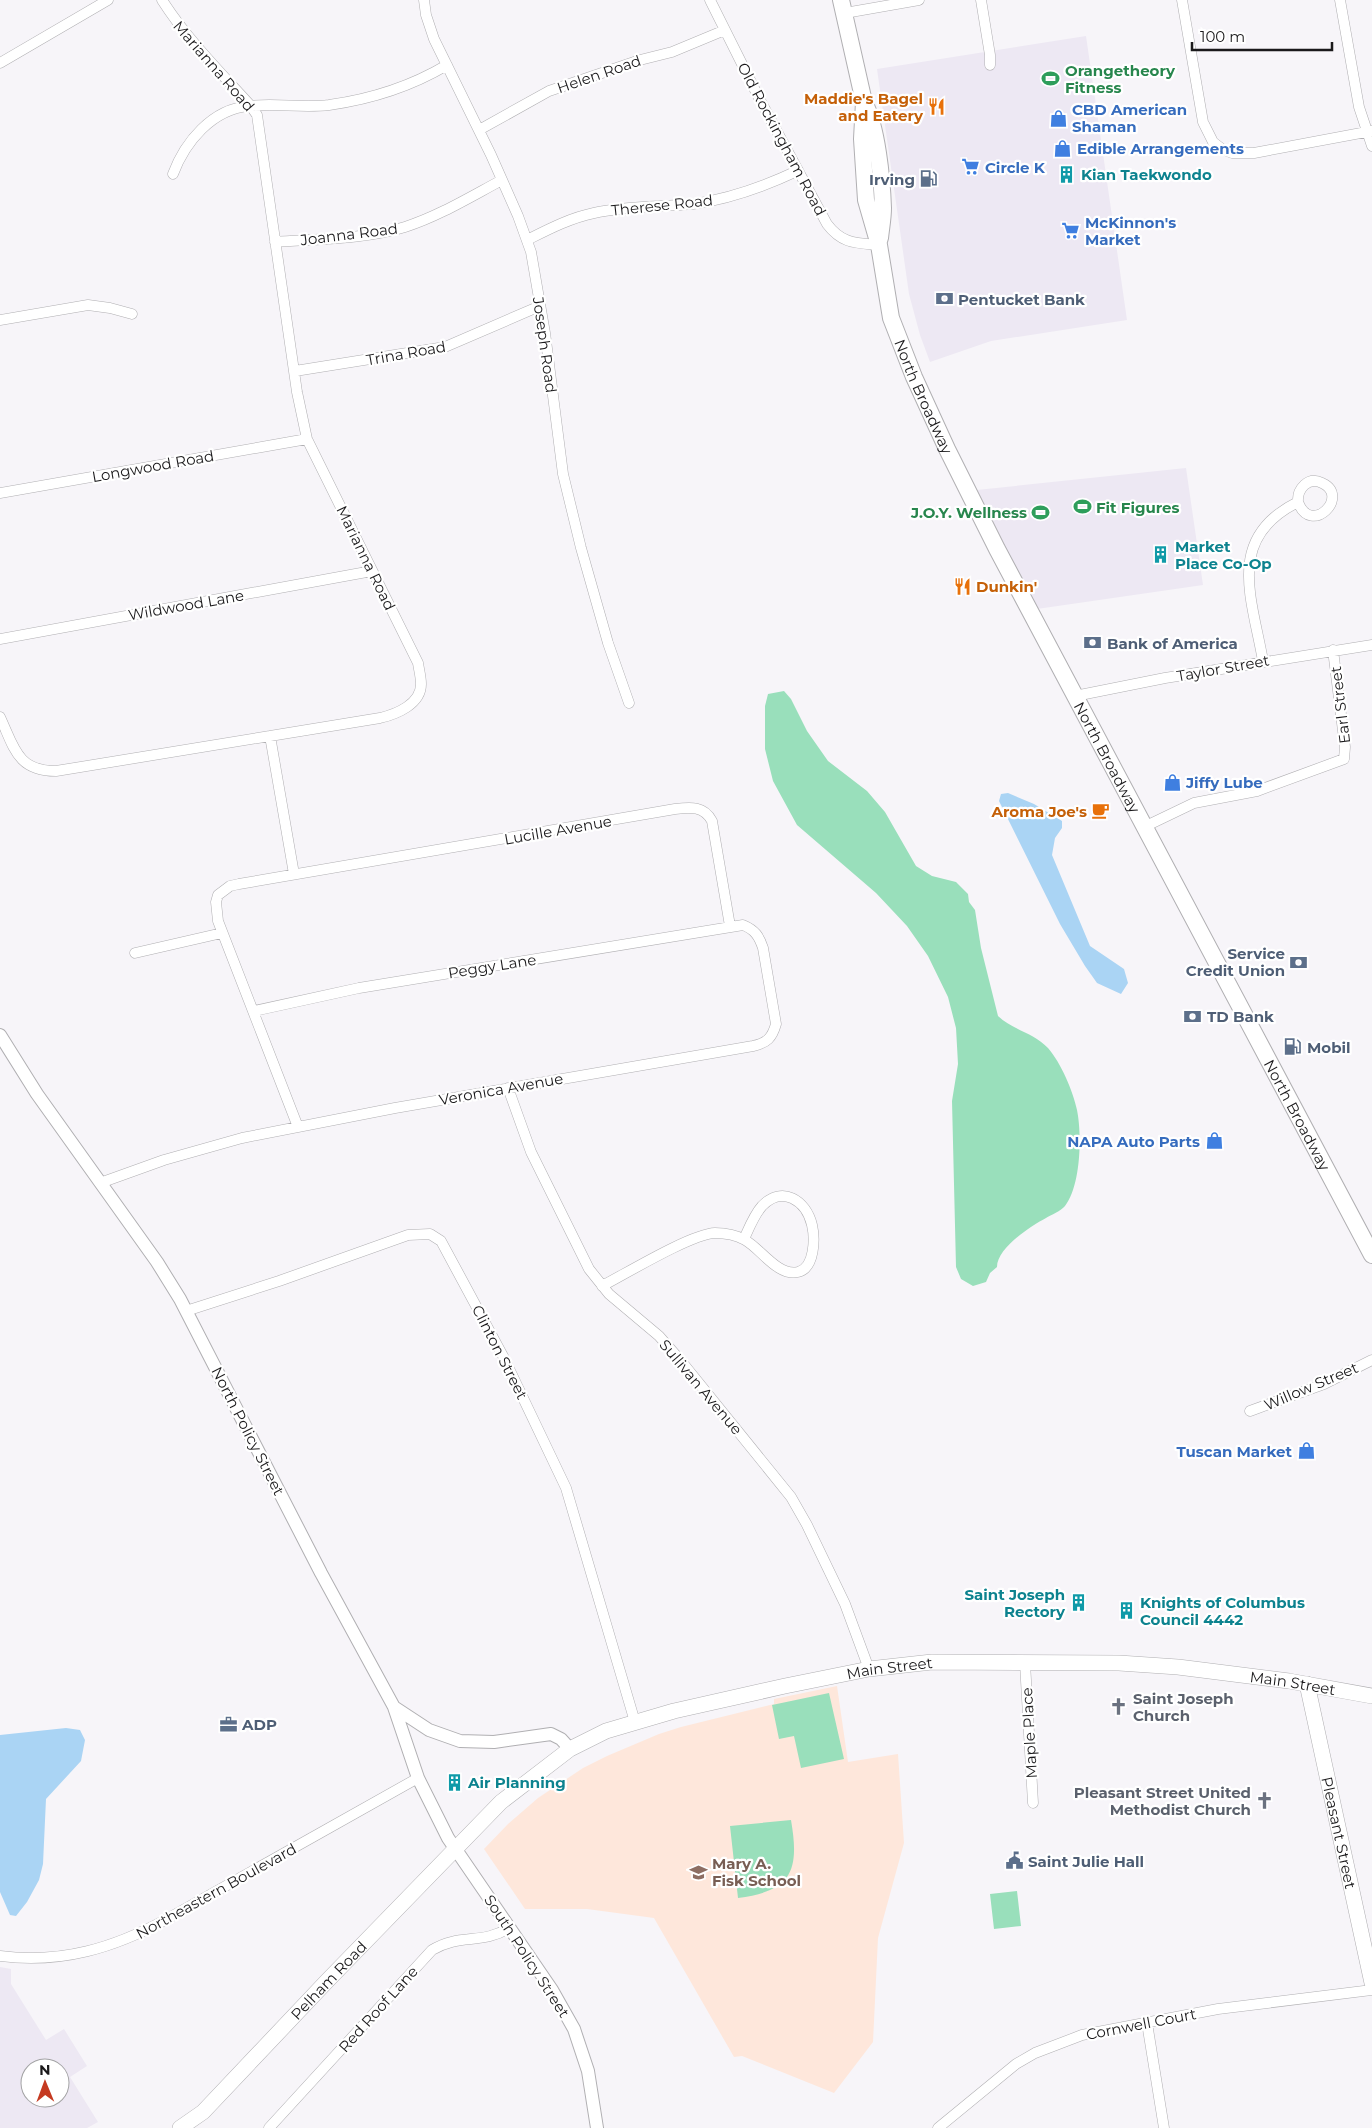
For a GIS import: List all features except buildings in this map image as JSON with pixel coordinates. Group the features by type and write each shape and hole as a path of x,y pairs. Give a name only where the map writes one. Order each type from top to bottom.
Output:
{"main road":[{"name":"North Broadway","path":"843,6 864,102 862,139 866,200 879,245 891,318 914,377 967,491 1372,1256"},
{"name":"Main Street","path":"455,1849 501,1802 570,1749 606,1732 635,1722 727,1699 869,1669 938,1662 1119,1663 1178,1667 1307,1684 1372,1696"},
{"name":"Pleasant Street","path":"1307,1684 1372,1983"},
{"name":"Pelham Road","path":"180,2128 203,2112 455,1849"},
{"name":"Pelham Road","path":"195,2128 203,2112"}],"street":[{"path":"0,63 108,0"},
{"name":"Marianna Road","path":"0,717 24,763 34,769 45,771 65,770 391,715 410,704 417,696 421,685 418,663 306,439 256,115 250,105 197,49 176,23 162,0"},
{"name":"Joseph Road","path":"424,0 430,28 502,180 527,240 540,306 564,474 581,548 608,644 629,703"},
{"name":"Old Rockingham Road","path":"710,0 797,171 824,218 836,234 852,243 879,245"},
{"path":"843,6 919,0"},
{"path":"981,0 990,65"},
{"path":"1182,0 1202,117 1213,142 1222,149 1232,153 1254,153 1369,132"},
{"path":"1340,0 1359,106 1372,146"},
{"name":"Helen Road","path":"479,130 549,91 626,64 679,50 725,30"},
{"path":"173,174 182,153 195,136 228,111 250,105 293,107 359,101 380,96 422,80 447,65"},
{"name":"Therese Road","path":"527,240 564,222 594,213 625,208 691,204 729,198 757,190 797,171"},
{"name":"Joanna Road","path":"275,242 382,232 404,227 444,211 502,180"},
{"path":"0,320 88,305 132,314"},
{"name":"Trina Road","path":"295,371 445,348 540,306"},
{"name":"Longwood Road","path":"0,493 306,439"},
{"path":"1264,661 1251,592 1249,557 1255,541 1276,514 1298,502"},
{"name":"Wildwood Lane","path":"0,639 372,571"},
{"name":"Taylor Street","path":"1075,696 1264,661 1372,645"},
{"name":"Earl Street","path":"1144,827 1194,803 1257,791 1344,759 1345,747 1333,650"},
{"path":"270,736 294,874"},
{"name":"Lucille Avenue","path":"298,1127 218,921 216,902 223,890 239,884 294,874 675,809 696,808 709,814 712,821 730,926"},
{"name":"Veronica Avenue","path":"100,1183 217,1143 508,1088 764,1043 773,1035 776,1024 763,948 760,938 753,929 743,925 730,926"},
{"name":"Peggy Lane","path":"254,1011 359,988 730,926"},
{"path":"135,953 222,933"},
{"name":"North Policy Street","path":"0,1035 39,1096 157,1262 186,1311 321,1573 394,1707 418,1778 455,1849"},
{"name":"Sullivan Avenue","path":"508,1088 531,1152 590,1269 602,1286 659,1336 681,1360 791,1497 807,1525 845,1604 869,1669"},
{"path":"602,1286 700,1236 721,1233 744,1239 779,1267 788,1271 799,1272 807,1266 811,1258 812,1226 808,1213 800,1202 788,1196 779,1196 766,1202 758,1210 744,1239"},
{"name":"Clinton Street","path":"186,1311 279,1281 408,1235 430,1234 441,1241 492,1335 566,1488 635,1722"},
{"name":"Willow Street","path":"1250,1411 1324,1384 1372,1360"},
{"name":"Maple Place","path":"1025,1663 1033,1803"},
{"path":"394,1707 429,1730 460,1741 494,1742 552,1734 561,1739 570,1749"},
{"name":"Northeastern Boulevard","path":"0,1956 39,1959 70,1956 103,1948 128,1939 418,1778"},
{"name":"South Policy Street","path":"455,1849 552,1990 574,2029 588,2071 597,2128"},
{"name":"Red Roof Lane","path":"268,2128 432,1950 448,1942 492,1937 509,1928"},
{"name":"Cornwell Court","path":"938,2128 999,2076 1035,2053 1082,2035 1243,2006 1372,1990"},
{"path":"1147,2023 1164,2128"}],"shaded area":[{"path":"1086,36 1127,320 991,341 930,362 920,335 909,294 877,69"},
{"path":"1186,468 1203,585 1030,610 967,491"},
{"name":"Mary A. Fisk School","path":"837,1686 848,1762 898,1754 904,1843 878,1938 873,2042 834,2093 742,2056 734,2057 654,1918 587,1909 525,1909 484,1849 508,1824 538,1798 583,1768 607,1756 659,1734 681,1727 774,1704 774,1699"},
{"path":"0,1967 11,1969 11,1984 46,2040 64,2029 87,2066 70,2077 98,2122 87,2128 0,2128"}],"green space":[{"path":"784,691 791,699 807,731 828,761 867,791 885,812 916,866 932,876 956,882 968,894 969,902 975,910 981,948 998,1016 1048,1048 1062,1069 1073,1094 1079,1120 1080,1146 1077,1173 1070,1197 1061,1210 1032,1226 1009,1245 986,1282 973,1286 961,1279 956,1267 952,1101 958,1064 956,1028 948,997 928,956 907,926 876,893 797,825 773,781 765,749 765,706 768,694"},
{"path":"829,1693 844,1759 801,1768 794,1736 779,1739 772,1705"},
{"path":"791,1820 794,1853 788,1876 770,1890 738,1898 730,1826"},
{"path":"1017,1891 1021,1926 994,1929 990,1894"}],"water":[{"path":"1008,793 1034,804 1062,821 1062,828 1055,838 1052,855 1090,946 1124,969 1128,983 1121,994 1097,983 1060,924 999,801 1001,794"},
{"path":"66,1728 80,1730 85,1740 81,1761 46,1799 43,1864 39,1880 27,1902 16,1916 10,1915 0,1892 0,1735"}],"place":[{"name":"Orangetheory Fitness","path":"1051,79"},
{"name":"Maddie's Bagel and Eatery","path":"937,107"},
{"name":"CBD American Shaman","path":"1058,118"},
{"name":"Edible Arrangements","path":"1063,148"},
{"name":"Circle K","path":"971,167"},
{"name":"Kian Taekwondo","path":"1067,174"},
{"name":"Irving","path":"929,179"},
{"name":"McKinnon's Market","path":"1071,231"},
{"name":"Pentucket Bank","path":"944,299"},
{"name":"Fit Figures","path":"1082,507"},
{"name":"J.O.Y. Wellness","path":"1041,512"},
{"name":"Market Place Co-Op","path":"1161,555"},
{"name":"Dunkin'","path":"962,586"},
{"name":"Bank of America","path":"1093,643"},
{"name":"Jiffy Lube","path":"1172,782"},
{"name":"Aroma Joe's","path":"1101,811"},
{"name":"Service Credit Union","path":"1299,962"},
{"name":"TD Bank","path":"1193,1016"},
{"name":"Mobil","path":"1293,1047"},
{"name":"NAPA Auto Parts","path":"1214,1141"},
{"name":"Tuscan Market","path":"1306,1451"},
{"name":"Saint Joseph Rectory","path":"1079,1603"},
{"name":"Knights of Columbus Council 4442","path":"1126,1611"},
{"name":"Saint Joseph Church","path":"1119,1707"},
{"name":"ADP","path":"228,1724"},
{"name":"Air Planning","path":"454,1782"},
{"name":"Pleasant Street United Methodist Church","path":"1265,1801"},
{"name":"Saint Julie Hall","path":"1014,1861"},
{"name":"Mary A. Fisk School","path":"698,1872"}]}
